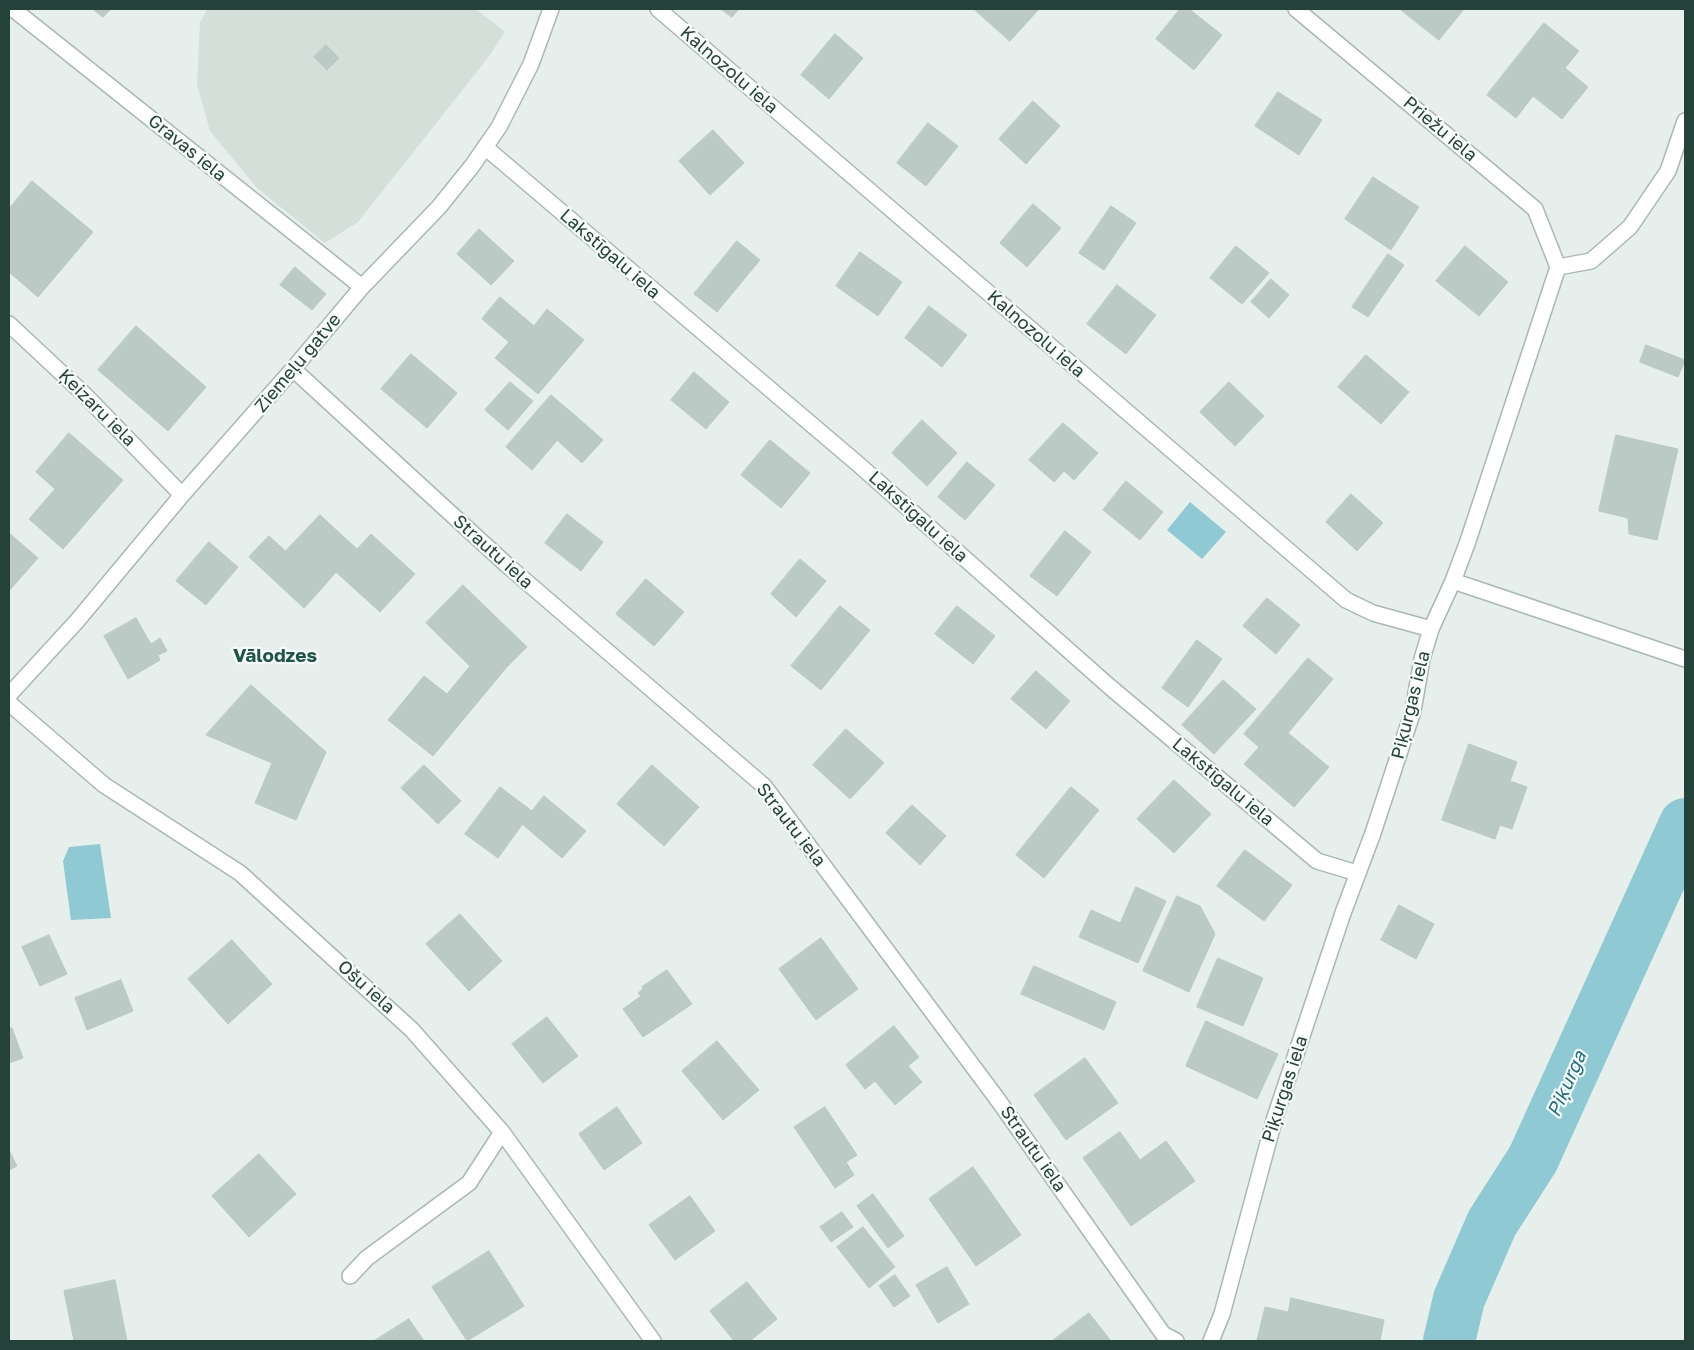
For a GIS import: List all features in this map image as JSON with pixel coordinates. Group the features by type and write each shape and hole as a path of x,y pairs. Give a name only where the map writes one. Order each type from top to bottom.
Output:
{"street":[{"name":"Gravas iela","path":"12,9 362,287"},
{"name":"Ziemeļu gatve","path":"9,694 77,621 182,495 362,287 439,207 499,127 530,64 551,9"},
{"name":"Kalnozolu iela","path":"658,9 1346,600 1373,613 1431,629"},
{"name":"Priežu iela","path":"1296,9 1536,209 1558,267"},
{"path":"1558,267 1591,262 1630,227 1668,171 1685,121"},
{"name":"Lakstīgalu iela","path":"485,147 858,464 1110,687 1317,861 1358,873"},
{"name":"Piķurgas iela","path":"1211,1341 1222,1314 1275,1117 1413,711 1422,659 1431,629 1453,581 1468,541 1558,267"},
{"name":"Ķeizaru iela","path":"9,324 85,394 182,495"},
{"name":"Strautu iela","path":"293,369 508,566 764,786 998,1100 1163,1334 1176,1341"},
{"path":"1453,581 1685,659"},
{"name":"Ošu iela","path":"9,703 104,785 240,872 412,1030 502,1132 653,1341"},
{"path":"350,1276 367,1258 469,1183 502,1132"}],"shaded area":[{"path":"207,9 476,9 505,32 487,59 358,222 325,243 257,188 210,131 197,84 200,23"}],"water":[{"path":"1190,502 1226,532 1202,559 1167,530"},
{"path":"100,844 111,918 71,920 63,861 69,847"}],"building":[{"path":"93,9 111,9 103,17"},
{"path":"721,9 739,9 732,17"},
{"path":"974,9 1039,9 1010,41"},
{"path":"1180,9 1189,9 1222,35 1194,70 1156,39"},
{"path":"1400,9 1464,9 1439,40"},
{"path":"1544,23 1579,51 1565,68 1588,87 1562,119 1533,96 1516,118 1487,95"},
{"path":"835,34 863,58 829,99 801,75"},
{"path":"326,45 339,58 327,70 314,57"},
{"path":"1278,92 1322,120 1299,155 1255,126"},
{"path":"1033,101 1060,126 1026,164 999,139"},
{"path":"928,123 958,146 926,186 897,163"},
{"path":"713,130 744,163 710,195 679,161"},
{"path":"1373,177 1419,207 1391,250 1345,219"},
{"path":"32,181 93,232 38,297 9,272 9,209"},
{"path":"1033,204 1061,228 1027,267 1000,243"},
{"path":"1111,206 1136,223 1104,270 1079,253"},
{"path":"479,229 514,261 491,285 457,254"},
{"path":"737,241 760,260 717,312 694,294"},
{"path":"1236,246 1269,273 1242,304 1210,278"},
{"path":"1465,246 1508,282 1479,316 1436,281"},
{"path":"860,252 902,282 878,316 836,286"},
{"path":"1388,254 1404,265 1368,317 1352,307"},
{"path":"295,267 326,294 312,310 280,285"},
{"path":"1271,279 1289,295 1269,318 1251,302"},
{"path":"1117,285 1156,315 1126,354 1087,324"},
{"path":"500,297 534,326 547,309 584,340 538,394 495,358 509,342 482,319"},
{"path":"929,306 967,335 942,367 905,338"},
{"path":"136,326 206,387 168,431 98,370"},
{"path":"1646,345 1685,360 1678,377 1640,362"},
{"path":"411,354 457,393 427,428 381,389"},
{"path":"1366,355 1409,392 1381,424 1338,387"},
{"path":"694,372 729,402 706,429 671,400"},
{"path":"510,382 533,401 508,430 485,410"},
{"path":"1229,382 1264,416 1235,446 1200,412"},
{"path":"551,395 577,417 532,470 506,447"},
{"path":"577,417 603,440 582,463 557,440"},
{"path":"922,420 957,453 927,486 892,453"},
{"path":"1063,423 1098,453 1074,480 1064,471 1054,482 1029,460"},
{"path":"69,433 123,480 63,549 29,519 55,489 36,472"},
{"path":"1616,435 1678,449 1657,540 1629,534 1628,518 1599,511"},
{"path":"770,440 810,473 781,508 741,475"},
{"path":"967,462 995,485 965,520 938,497"},
{"path":"1126,481 1163,512 1140,540 1103,510"},
{"path":"1351,494 1383,523 1357,551 1326,522"},
{"path":"567,514 603,542 581,571 545,543"},
{"path":"320,515 357,549 371,534 415,574 380,612 336,572 324,586 286,551"},
{"path":"1065,531 1091,552 1057,596 1030,576"},
{"path":"9,533 38,558 9,591"},
{"path":"269,536 324,586 304,608 249,557"},
{"path":"209,542 238,567 206,605 176,581"},
{"path":"800,559 826,581 796,617 771,594"},
{"path":"646,579 684,612 654,646 616,614"},
{"path":"463,585 527,647 506,668 493,656 477,673 426,623"},
{"path":"1267,598 1300,625 1276,654 1243,626"},
{"path":"840,606 870,630 821,690 791,666"},
{"path":"957,606 995,636 973,664 935,634"},
{"path":"136,618 151,644 160,638 167,651 158,655 160,660 128,679 104,636"},
{"path":"1197,640 1222,659 1188,707 1162,688"},
{"path":"493,656 506,668 433,756 388,720 424,676 447,694 470,666 477,673"},
{"path":"1308,658 1333,679 1288,733 1329,767 1294,807 1244,764 1259,747 1244,734"},
{"path":"1036,671 1070,701 1046,729 1011,699"},
{"path":"1223,680 1256,709 1214,754 1182,725"},
{"path":"251,685 326,752 296,820 255,803 272,763 206,735"},
{"path":"846,729 884,763 850,799 813,765"},
{"path":"1469,744 1517,762 1510,781 1527,787 1512,829 1500,825 1495,839 1442,820"},
{"path":"424,765 461,801 438,824 401,788"},
{"path":"652,765 699,807 664,846 617,804"},
{"path":"1174,780 1211,814 1174,853 1137,819"},
{"path":"500,787 532,811 498,858 465,834"},
{"path":"1071,787 1099,810 1044,878 1016,855"},
{"path":"544,796 586,831 562,858 522,824"},
{"path":"912,805 946,836 920,865 886,833"},
{"path":"1245,850 1292,885 1264,921 1217,886"},
{"path":"1136,887 1166,901 1138,963 1079,937 1091,910 1120,923"},
{"path":"1177,896 1200,906 1215,934 1189,992 1143,971"},
{"path":"1399,905 1434,924 1416,959 1381,940"},
{"path":"460,914 502,961 469,991 426,944"},
{"path":"49,935 67,974 40,986 22,947"},
{"path":"821,938 858,989 816,1020 779,969"},
{"path":"232,940 272,984 228,1024 188,979"},
{"path":"1218,958 1263,978 1243,1026 1197,1007"},
{"path":"1034,966 1116,1002 1104,1030 1021,994"},
{"path":"667,970 692,1004 643,1037 623,1009 641,996 638,993 643,989 642,987"},
{"path":"121,980 133,1011 87,1030 75,998"},
{"path":"547,1017 578,1056 543,1083 512,1044"},
{"path":"1206,1021 1278,1054 1257,1099 1186,1066"},
{"path":"894,1026 919,1057 908,1066 922,1082 895,1105 875,1081 865,1089 846,1065"},
{"path":"12,1028 23,1058 9,1063 9,1029"},
{"path":"717,1041 759,1090 723,1120 682,1071"},
{"path":"1085,1058 1118,1103 1066,1140 1034,1095"},
{"path":"617,1107 642,1143 604,1170 579,1134"},
{"path":"825,1107 857,1155 846,1162 854,1175 835,1188 794,1127"},
{"path":"1120,1132 1140,1160 1166,1141 1195,1181 1131,1226 1083,1158"},
{"path":"9,1150 17,1166 9,1170"},
{"path":"259,1154 296,1194 249,1237 212,1196"},
{"path":"973,1167 1021,1235 976,1266 929,1199"},
{"path":"873,1194 904,1236 888,1248 857,1206"},
{"path":"690,1196 715,1231 675,1260 649,1225"},
{"path":"842,1212 853,1227 831,1242 820,1227"},
{"path":"863,1227 895,1267 869,1288 837,1247"},
{"path":"489,1251 524,1306 467,1341 432,1287"},
{"path":"947,1267 969,1304 938,1323 916,1285"},
{"path":"895,1275 910,1296 894,1307 879,1286"},
{"path":"115,1280 127,1341 74,1341 64,1291"},
{"path":"747,1282 777,1319 750,1341 734,1341 710,1311"},
{"path":"1291,1298 1384,1320 1380,1341 1257,1340 1265,1307 1288,1312"},
{"path":"1089,1313 1111,1341 1052,1341"},
{"path":"409,1319 424,1341 374,1341"}],"waterway":[{"name":"Piķurga","path":"1449,1341 1459,1299 1492,1223 1533,1159 1685,824"}],"district":[{"name":"Vālodzes","path":"275,656"}]}
